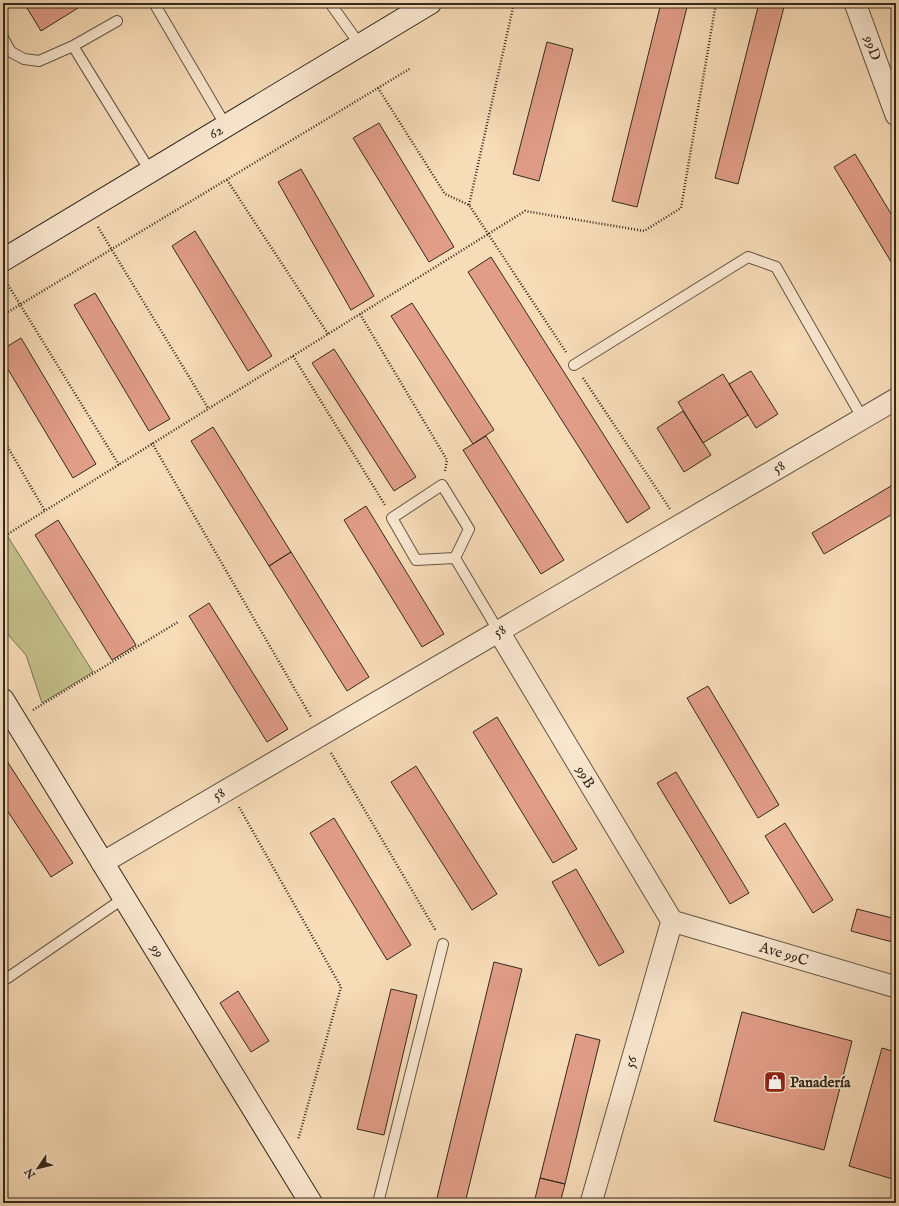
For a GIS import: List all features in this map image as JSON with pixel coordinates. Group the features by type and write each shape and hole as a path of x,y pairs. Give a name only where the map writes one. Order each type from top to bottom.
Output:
{"street":[{"name":"62","path":"3,260 430,3"},
{"name":"99D","path":"855,3 896,115"},
{"name":"58","path":"102,863 896,399"},
{"name":"99B","path":"499,632 672,921"},
{"name":"99","path":"3,700 311,1203"},
{"name":"Ave 99C","path":"672,921 896,987"},
{"name":"56","path":"591,1203 672,921"}],"lane":[{"path":"154,3 226,126"},
{"path":"330,3 360,45"},
{"path":"3,38 11,52 24,59 39,61 73,46 117,21"},
{"path":"73,46 150,172"},
{"path":"574,365 748,257 776,267 863,419"},
{"path":"442,485 469,529 455,558 416,560 392,518 442,485"},
{"path":"455,558 499,632"},
{"path":"3,981 124,898"},
{"path":"378,1203 443,944"}],"path":[{"path":"469,205 514,3"},
{"path":"3,537 525,211 644,232 681,208 716,3"},
{"path":"3,315 411,68"},
{"path":"378,88 445,194 469,205 680,524"},
{"path":"227,180 328,334"},
{"path":"88,209 208,408"},
{"path":"3,276 119,465"},
{"path":"360,314 448,460 442,485"},
{"path":"293,356 392,518"},
{"path":"3,440 45,511"},
{"path":"152,444 443,944"},
{"path":"16,721 178,622"},
{"path":"229,789 341,987 290,1169"}],"shaded area":[{"path":"3,529 93,672 42,703 26,655 3,629"}],"building":[{"path":"24,3 86,3 41,31"},
{"path":"661,3 688,3 637,207 612,201"},
{"path":"759,3 785,3 738,184 715,178"},
{"path":"547,42 573,49 539,181 513,174"},
{"path":"379,123 454,247 429,262 353,138"},
{"path":"855,154 896,222 896,270 834,167"},
{"path":"301,169 374,296 351,310 278,182"},
{"path":"195,231 272,356 248,371 172,246"},
{"path":"491,257 650,508 627,523 468,272"},
{"path":"95,293 170,419 149,431 74,305"},
{"path":"412,303 494,430 473,444 391,316"},
{"path":"21,338 96,464 73,478 3,361 3,349"},
{"path":"334,349 416,477 394,491 312,363"},
{"path":"751,371 778,414 756,428 729,384"},
{"path":"723,374 748,415 703,443 678,402"},
{"path":"683,411 711,455 684,472 657,428"},
{"path":"213,427 291,552 269,566 191,441"},
{"path":"486,436 564,560 541,574 463,450"},
{"path":"896,483 896,512 824,554 812,533"},
{"path":"366,506 444,634 422,647 344,520"},
{"path":"58,520 136,645 112,660 35,535"},
{"path":"291,552 369,677 347,691 269,566"},
{"path":"209,603 288,729 267,742 189,616"},
{"path":"708,686 779,805 758,818 687,698"},
{"path":"497,717 577,849 553,863 473,732"},
{"path":"3,755 73,863 51,877 3,804"},
{"path":"416,766 497,894 472,910 391,782"},
{"path":"676,772 749,893 730,904 657,783"},
{"path":"334,818 411,945 387,960 310,833"},
{"path":"785,823 833,900 813,913 765,836"},
{"path":"576,869 624,952 599,966 552,882"},
{"path":"857,909 896,919 896,943 851,931"},
{"path":"494,962 522,969 465,1203 439,1203 436,1202"},
{"path":"391,989 417,995 384,1135 357,1129"},
{"path":"238,991 269,1041 251,1052 220,1003"},
{"path":"742,1012 852,1041 824,1150 714,1121"},
{"path":"576,1034 600,1040 565,1184 540,1178"},
{"path":"882,1048 896,1052 896,1180 849,1166"},
{"path":"540,1178 565,1184 560,1203 534,1203"}],"place":[{"name":"Panadería","path":"775,1082"}]}
